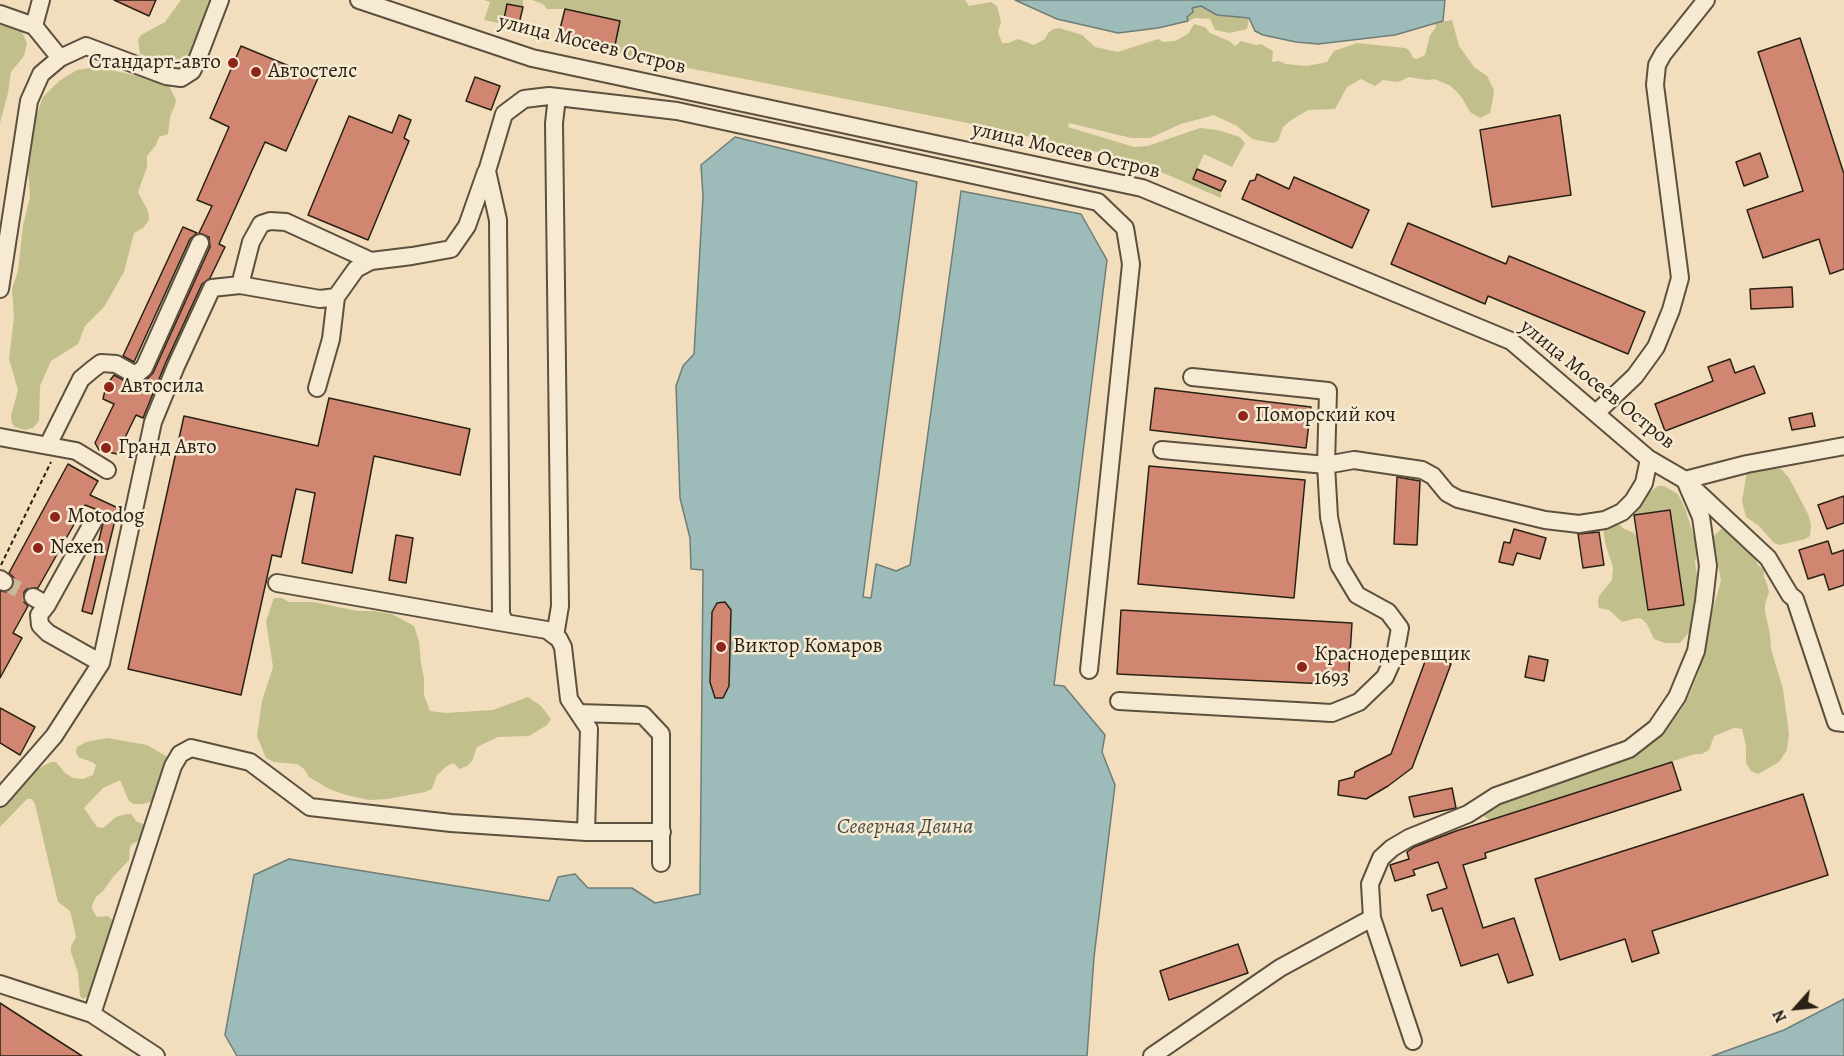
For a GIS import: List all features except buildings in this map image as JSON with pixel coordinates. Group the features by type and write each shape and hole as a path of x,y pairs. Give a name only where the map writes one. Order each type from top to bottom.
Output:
{"street":[{"path":"34,26 41,0"},
{"path":"0,289 7,200 29,101 41,74 60,58 86,46 166,76 181,78 192,71 196,63 220,0"},
{"name":"улица Мосеев Остров","path":"359,0 532,58 1143,188 1511,341 1649,459 1685,480 1768,558 1790,595 1795,599 1836,722 1844,723"},
{"path":"1596,413 1635,376 1656,347 1671,310 1680,278 1655,85 1657,65 1663,54 1706,0"},
{"path":"0,14 34,26 60,58"},
{"path":"317,388 331,339 336,297 356,269 371,261 451,249 467,226 504,114 524,99 549,96 676,111 1098,202 1125,228 1131,264 1089,670"},
{"path":"555,636 560,606 554,123 557,97"},
{"path":"487,171 498,220 501,614 505,623"},
{"path":"240,285 252,242 261,224 270,221 286,222 371,261"},
{"path":"53,446 81,379 101,363 116,364 132,373 138,373 144,368 200,243"},
{"path":"0,798 54,736 101,663 153,422 212,288 240,285 320,299 336,297"},
{"path":"1119,701 1332,713 1359,702 1385,677 1395,655 1400,628 1388,612 1357,595 1339,565 1329,517 1326,465 1328,391 1192,377"},
{"path":"0,436 76,450 107,470"},
{"path":"1413,1041 1372,918 1370,884 1381,858 1408,838 1468,814 1496,796 1629,750 1656,728 1677,697 1696,651 1707,578 1708,566 1701,517 1685,480 1747,464 1844,446"},
{"path":"1162,450 1326,465 1354,460 1422,470 1433,476 1447,493 1458,499 1545,520 1579,524 1605,520 1622,512 1633,501 1644,483 1649,459"},
{"path":"94,520 40,601 39,615 40,625 48,633 101,663"},
{"path":"277,583 547,630 555,636 563,647 569,699 589,729 586,832"},
{"path":"579,713 643,715 661,734 661,863"},
{"path":"92,1014 173,766 180,754 191,748 250,762 310,807 451,823 586,832 662,832"},
{"path":"1152,1056 1280,968 1372,918"},
{"path":"0,984 92,1014 156,1056"}],"path":[{"path":"1,576 53,446"}],"shaded area":[{"path":"181,0 210,0 207,5 207,14 192,44 187,62 173,65 140,54 138,40 141,35 165,22"},
{"path":"484,0 523,0 523,7 507,4 503,24 484,20 490,2"},
{"path":"532,0 965,0 969,6 991,2 997,6 1001,22 998,32 1002,43 1018,39 1034,45 1045,39 1053,29 1059,28 1082,35 1095,47 1118,52 1158,39 1163,42 1175,41 1188,34 1194,24 1205,27 1210,33 1235,46 1241,41 1261,44 1273,51 1272,62 1307,66 1327,62 1334,51 1357,43 1405,48 1409,50 1413,58 1417,59 1425,55 1430,35 1436,27 1435,23 1452,20 1459,46 1474,67 1487,76 1494,90 1490,113 1480,118 1470,112 1462,98 1449,85 1434,79 1409,77 1398,82 1383,80 1375,86 1361,79 1347,87 1335,109 1308,110 1283,127 1278,141 1272,143 1252,139 1237,126 1214,115 1181,124 1150,138 1131,138 1069,123 1068,127 1134,147 1148,146 1200,128 1218,130 1240,137 1245,143 1232,167 1204,154 1193,178 1221,191 1221,198 1152,168 1120,157 958,121 622,55 615,45 620,21 565,9 547,9 543,4"},
{"path":"1201,6 1217,15 1249,18 1247,29 1229,33 1215,30 1210,19 1195,18 1188,21 1187,17 1193,12 1192,8"},
{"path":"0,21 20,28 27,43 24,56 11,72 0,123"},
{"path":"97,67 156,80 169,86 176,100 170,117 168,134 159,137 147,156 147,167 138,192 148,211 149,220 143,228 134,233 124,272 104,307 85,326 78,344 51,361 40,386 39,421 33,428 25,430 15,427 12,423 11,416 18,390 9,359 14,317 12,289 18,271 23,225 30,197 28,168 35,119 43,97 59,81 77,70"},
{"path":"1763,467 1781,469 1789,478 1808,514 1811,525 1810,536 1780,545 1774,543 1758,525 1746,517 1742,501 1747,471"},
{"path":"1658,486 1664,486 1678,494 1685,508 1698,550 1695,562 1698,584 1694,616 1690,631 1680,643 1665,643 1654,639 1642,619 1622,622 1609,610 1599,608 1598,602 1599,596 1612,580 1613,567 1605,543 1603,526 1615,521 1624,529 1634,533 1684,605 1670,510 1634,515 1643,497"},
{"path":"1721,529 1727,531 1751,551 1758,565 1764,570 1769,592 1765,612 1771,649 1783,689 1789,734 1787,750 1779,762 1758,774 1751,771 1746,763 1746,746 1742,729 1734,728 1714,736 1709,750 1702,754 1695,754 1490,820 1485,817 1481,812 1482,806 1669,722 1681,710 1699,671 1701,651 1721,581 1713,537"},
{"path":"274,598 282,598 289,602 314,602 357,611 392,614 414,626 419,641 424,695 430,711 445,713 493,710 528,697 541,706 551,719 547,725 529,736 498,737 477,747 472,761 467,766 459,769 454,763 447,766 437,775 432,789 425,792 369,800 329,789 309,777 297,764 274,762 266,758 257,736 262,701 273,667 266,621"},
{"path":"107,738 147,745 166,756 167,761 158,791 151,802 133,804 129,801 120,780 103,788 84,808 97,827 103,828 116,817 131,814 136,821 145,825 146,829 140,840 130,847 129,860 96,897 92,905 97,917 108,916 115,922 114,931 98,964 91,995 83,999 80,996 78,973 71,952 71,946 76,937 74,927 70,911 58,902 35,804 32,799 27,799 0,827 0,808 32,772 51,762 56,762 65,773 73,778 83,779 93,775 96,765 78,757 77,747 86,742"}],"water":[{"path":"1015,0 1445,0 1443,21 1395,35 1318,44 1263,35 1255,31 1249,18 1217,15 1201,6 1192,8 1193,12 1187,17 1188,21 1158,28 1118,33 1057,19"},
{"name":"Северная Двина","path":"735,137 917,182 863,597 871,598 876,564 896,571 910,565 961,191 1081,214 1107,260 1054,685 1064,686 1105,735 1102,752 1115,785 1094,957 1087,1056 237,1056 225,1035 254,875 289,859 549,901 558,877 575,874 588,888 632,888 655,903 700,894 703,570 691,569 690,538 680,498 676,386 683,366 694,354 703,196 701,165"},
{"path":"1844,999 1844,1056 1712,1056 1784,1030"}],"tunnel":[{"path":"4,582 33,597"}],"place":[{"name":"Стандарт-авто","path":"233,63"},
{"name":"Автостелс","path":"256,72"},
{"name":"Автосила","path":"109,387"},
{"name":"Поморский коч","path":"1243,416"},
{"name":"Гранд Авто","path":"106,448"},
{"name":"Motodog","path":"55,517"},
{"name":"Nexen","path":"38,548"},
{"name":"Виктор Комаров","path":"721,647"},
{"name":"Краснодеревщик 1693","path":"1302,667"}]}
